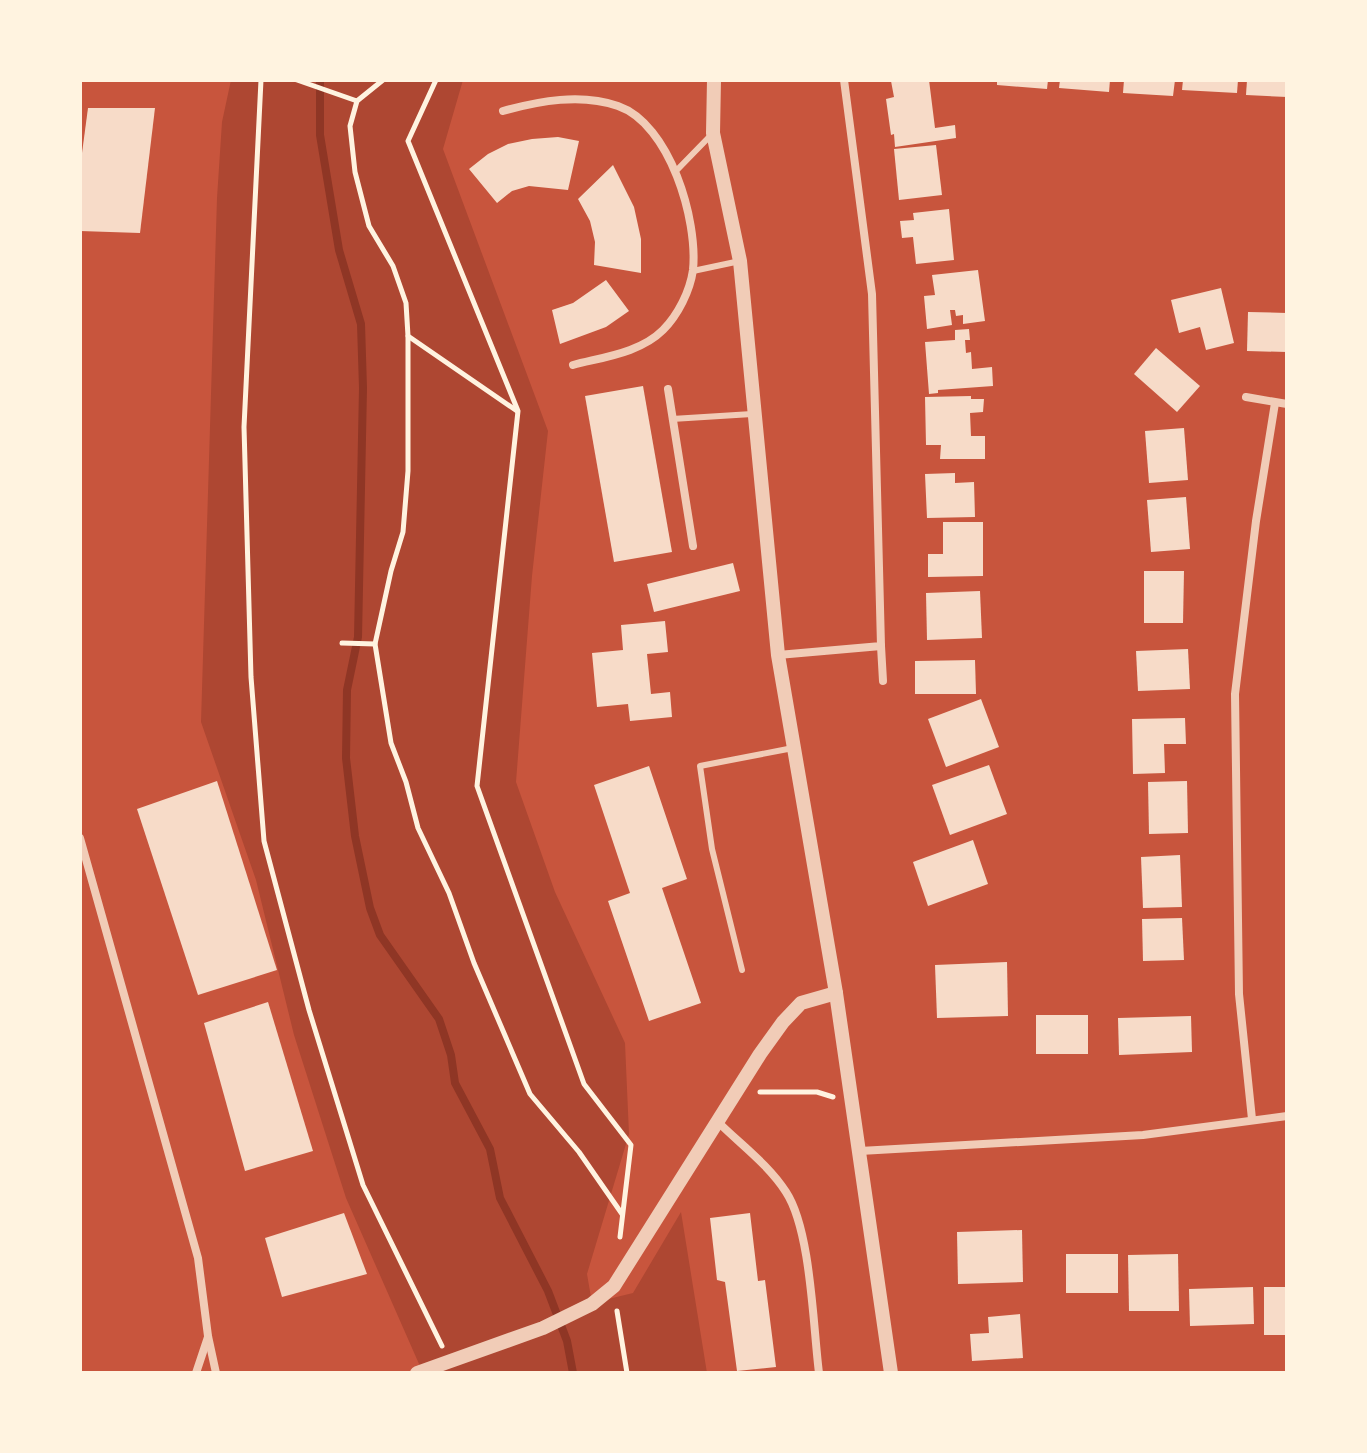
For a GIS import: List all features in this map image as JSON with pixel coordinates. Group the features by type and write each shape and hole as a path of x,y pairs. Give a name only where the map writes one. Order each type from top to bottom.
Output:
{"street":[{"path":"714,80 713,133 740,261 778,655 836,993 891,1373"},
{"path":"844,80 872,294 883,681"},
{"path":"503,111 537,102 576,99 620,106 639,119 659,142 676,171 686,202 693,271 676,313 653,339 637,348 573,365"},
{"path":"668,389 693,546"},
{"path":"1246,397 1287,404"},
{"path":"1252,1119 1239,994 1235,694 1256,521 1275,403"},
{"path":"778,655 881,646"},
{"path":"80,838 198,1258 216,1373"},
{"path":"417,1373 543,1328 592,1304 614,1286 783,1022 801,1003 836,993"},
{"path":"860,1151 1143,1135 1287,1116"},
{"path":"717,1121 769,1172 786,1191 794,1207 803,1234 819,1373"},
{"path":"196,1373 208,1336"}],"lane":[{"path":"676,171 713,133"},
{"path":"693,271 740,261"},
{"path":"672,419 755,414"},
{"path":"742,970 712,849 700,766 793,748"}],"path":[{"path":"261,80 244,427 251,677 264,841 309,1010 363,1185 449,1361"},
{"path":"299,80 357,101"},
{"path":"383,80 357,101 350,126 355,172 369,226 393,266 406,303 408,471 403,532 372,643 391,743 406,782 418,828 449,893 502,1034 530,1094 579,1152 622,1214"},
{"path":"436,80 408,141 518,411 477,786 584,1084 631,1145 619,1242"},
{"path":"408,336 518,411"},
{"path":"342,643 372,643"},
{"path":"733,1096 759,1092 817,1092 853,1104"},
{"path":"614,1286 622,1358 627,1373"}],"shaded area":[{"path":"231,80 463,80 443,149 548,431 532,576 516,782 555,892 625,1043 629,1134 587,1274 592,1303 633,1293 681,1212 707,1373 423,1373 346,1198 294,1035 256,880 201,722 217,198 222,122"}],"building":[{"path":"929,80 935,128 955,125 956,138 895,147 886,99 894,97 891,81"},
{"path":"997,80 1048,80 1047,89 997,85"},
{"path":"1060,80 1110,80 1109,92 1059,88"},
{"path":"1124,80 1175,80 1173,96 1123,93"},
{"path":"1183,80 1238,80 1237,93 1182,90"},
{"path":"1247,80 1287,80 1287,97 1246,95"},
{"path":"88,108 155,108 140,233 80,231 80,168"},
{"path":"558,137 579,141 568,190 529,186 512,191 497,203 469,169 508,144"},
{"path":"936,145 942,195 899,200 894,149"},
{"path":"613,165 634,207 641,239 641,273 594,265 595,242 590,221 578,199"},
{"path":"949,209 954,260 916,264 913,237 902,238 900,221 914,220 913,213"},
{"path":"978,270 985,321 963,324 963,315 956,316 955,310 950,310 952,325 927,329 924,296 935,295 932,275"},
{"path":"606,280 629,311 606,327 560,344 552,310 573,303"},
{"path":"1221,288 1234,343 1206,350 1200,327 1179,333 1171,300"},
{"path":"1248,312 1287,313 1287,352 1247,351"},
{"path":"969,329 970,340 965,340 966,353 971,352 972,369 992,367 993,386 938,390 938,393 929,394 925,342 955,340 955,330"},
{"path":"1156,348 1200,386 1177,412 1134,374"},
{"path":"643,386 672,552 614,562 585,396"},
{"path":"971,396 971,399 984,399 983,412 970,413 971,436 985,436 985,459 940,459 941,445 926,445 925,397"},
{"path":"1184,428 1188,480 1149,483 1145,431"},
{"path":"955,473 955,483 974,482 975,517 927,518 925,474"},
{"path":"1186,497 1190,549 1151,552 1147,500"},
{"path":"943,522 983,522 983,576 928,577 928,554 943,554"},
{"path":"733,563 740,591 654,612 647,584"},
{"path":"1144,571 1184,571 1183,623 1144,623"},
{"path":"980,591 982,638 927,640 926,593"},
{"path":"665,621 668,652 647,654 651,694 670,692 672,717 630,721 628,704 597,707 592,653 623,650 621,625"},
{"path":"1188,649 1190,689 1138,691 1136,651"},
{"path":"975,660 976,694 915,694 915,661"},
{"path":"981,699 999,747 946,767 928,719"},
{"path":"1185,718 1186,744 1164,744 1165,773 1133,774 1132,719"},
{"path":"989,765 1007,814 950,835 932,785"},
{"path":"649,766 687,879 662,888 701,1003 649,1021 608,901 630,893 594,785"},
{"path":"217,781 277,970 198,995 137,809"},
{"path":"1187,781 1188,833 1149,834 1148,782"},
{"path":"973,840 988,884 928,906 913,862"},
{"path":"1180,855 1182,907 1143,908 1141,857"},
{"path":"1182,918 1184,960 1143,961 1142,919"},
{"path":"1007,962 1008,1016 937,1018 935,965"},
{"path":"268,1002 313,1151 245,1171 204,1023"},
{"path":"1036,1015 1088,1015 1088,1054 1036,1054"},
{"path":"1191,1016 1192,1052 1119,1055 1118,1018"},
{"path":"344,1213 367,1274 282,1297 265,1238"},
{"path":"750,1213 758,1281 765,1280 776,1367 737,1371 725,1282 717,1280 710,1218"},
{"path":"1022,1230 1023,1282 958,1284 957,1232"},
{"path":"1066,1254 1118,1254 1118,1293 1066,1293"},
{"path":"1178,1254 1179,1311 1129,1311 1128,1255"},
{"path":"1253,1287 1254,1324 1190,1326 1189,1289"},
{"path":"1264,1287 1287,1287 1287,1335 1264,1335"},
{"path":"1020,1314 1023,1358 972,1361 970,1334 989,1333 988,1317"}],"waterway":[{"path":"320,80 320,135 339,250 361,324 363,388 358,637 347,690 346,758 355,836 370,908 380,935 439,1019 451,1055 455,1083 490,1149 500,1198 548,1291 567,1341 573,1373"}]}
